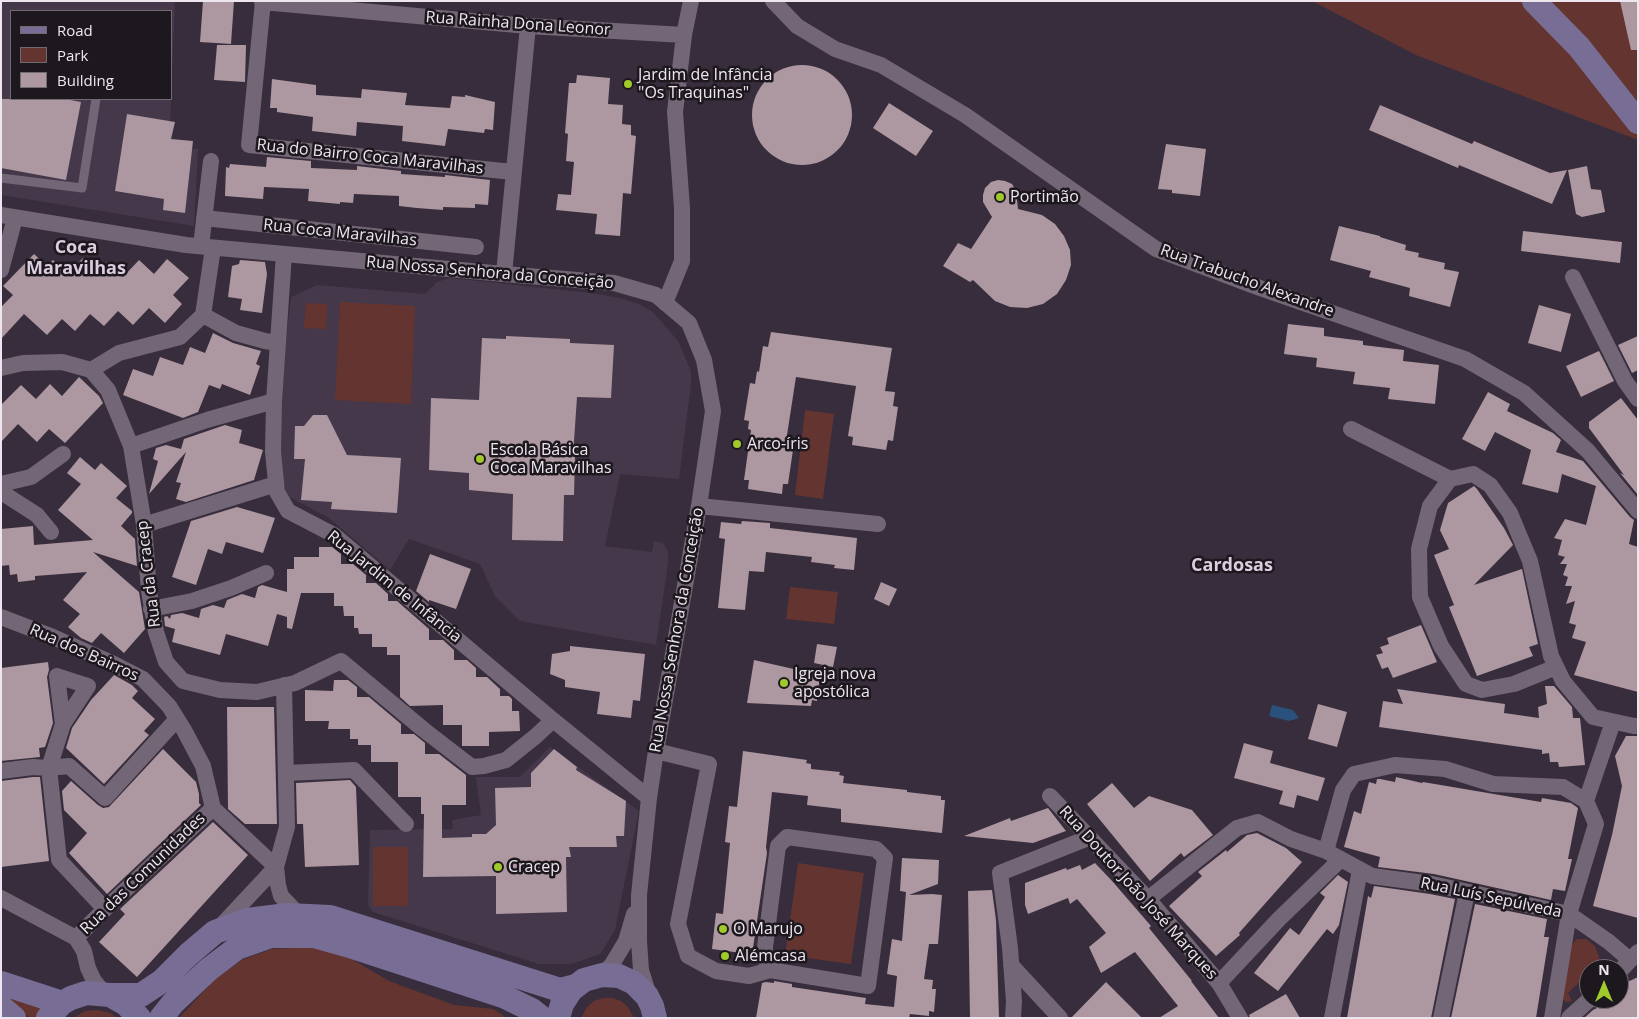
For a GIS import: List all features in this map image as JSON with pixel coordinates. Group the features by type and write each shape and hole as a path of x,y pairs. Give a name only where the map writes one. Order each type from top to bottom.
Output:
{"main road":[{"path":"1534,1 1579,47 1638,122"},
{"path":"1,983 60,1006 86,993 141,995 162,981 215,932 247,920 287,915 330,918 560,990 575,986"},
{"path":"161,1018 172,1003 208,970 237,948 270,936 314,936 353,947 503,996 532,1010 542,1018"},
{"path":"558,1018 567,994 584,980 600,975 614,975 630,980 643,991 655,1012"},
{"path":"108,995 126,1004 139,1018"},
{"path":"1,1007 14,1018"}],"street":[{"path":"665,303 682,261 682,208 675,112 684,36 691,1"},
{"name":"Rua Trabucho Alexandre","path":"773,1 797,26 834,49 881,66 966,115 1156,249 1260,288 1465,359 1524,393 1588,452 1638,511"},
{"name":"Rua Rainha Dona Leonor","path":"262,2 398,8 528,26 684,36"},
{"name":"Rua do Bairro Coca Maravilhas","path":"262,2 249,145 513,172"},
{"path":"504,274 528,26"},
{"path":"1,368 23,363 62,362 91,370 119,353 180,337 203,315 207,247 204,218 211,161"},
{"path":"1,270 8,217"},
{"name":"Rua Nossa Senhora da Conceição","path":"8,217 207,247 614,282 656,296 689,323 704,360 714,411 656,751 639,895"},
{"name":"Rua Coca Maravilhas","path":"204,218 476,247"},
{"path":"400,265 401,240"},
{"name":"Rua Jardim de Infância","path":"284,254 274,402 273,452 277,492 288,511 334,535 553,720 649,798"},
{"path":"1573,278 1625,381 1638,399"},
{"path":"203,315 236,333 278,343"},
{"name":"Rua da Cracep","path":"91,370 108,390 130,446 144,525 151,609 156,632 166,662 183,681 220,690 257,692 295,683 342,661 424,730 472,767 506,760 553,720"},
{"path":"130,446 207,420 274,402"},
{"path":"1351,429 1450,479 1473,474 1490,485 1510,512 1530,561 1551,656 1563,681 1593,717 1638,726"},
{"path":"1,484 31,477 63,454"},
{"path":"1450,479 1430,506 1418,549 1420,597 1441,646 1466,684 1482,690 1514,684 1556,667"},
{"path":"144,525 276,484"},
{"path":"1,492 37,515 51,532"},
{"path":"699,506 878,524"},
{"path":"151,609 200,598 231,588 266,573"},
{"name":"Rua dos Bairros","path":"1,617 53,637 143,679 168,706 204,766 213,808"},
{"path":"284,685 287,827 276,867 281,896 300,916"},
{"path":"1,771 32,766 49,768 69,766 105,798 177,719"},
{"path":"1586,801 1614,722"},
{"path":"63,724 49,768 59,860 105,909"},
{"path":"656,751 709,764 678,924 688,956 716,971 749,976 770,970 868,986 885,858 876,850 787,837 778,846 764,955 770,970"},
{"path":"1326,851 1342,790 1354,774 1395,765 1445,769 1493,784 1563,788 1586,801 1596,824 1569,914 1552,1018"},
{"path":"286,773 354,770 406,824"},
{"name":"Rua Doutor João José Marques","path":"1050,796 1148,899 1220,983 1240,1018"},
{"path":"213,808 276,867"},
{"name":"Rua das Comunidades","path":"108,995 94,981 88,968 84,951 76,938 213,808"},
{"name":"Rua Luís Sepúlveda","path":"1148,899 1237,828 1258,822 1291,839 1326,851 1372,876 1432,884 1569,914 1609,942 1627,959"},
{"path":"1013,1018 1014,1001 1011,965 1000,874 1088,838"},
{"path":"1220,983 1280,919 1341,859"},
{"path":"215,932 276,867"},
{"path":"1332,1018 1360,870"},
{"path":"1441,1018 1467,892"},
{"path":"600,975 611,966 626,941 639,895"},
{"path":"639,895 638,941 641,970 655,1012"},
{"path":"1,898 76,938"},
{"path":"1011,965 1060,1018"},
{"path":"60,1006 84,980 88,968"},
{"path":"1569,1018 1579,1009"}],"lane":[{"path":"1,178 82,188 96,100"}],"shaded area":[{"path":"1,1 175,1 172,69 172,10 10,10 10,100 171,100 169,149 198,149 194,226 1,195"},
{"name":"Escola Básica Coca Maravilhas","path":"449,278 591,293 620,298 639,304 653,312 678,341 691,371 679,479 620,474 605,546 652,552 654,541 663,543 668,551 668,563 656,645 520,621 495,596 480,564 409,539 390,570 329,518 286,495 278,444 291,297 317,285 425,294 437,282"},
{"name":"Cracep","path":"550,747 639,811 615,930 600,954 572,964 539,964 373,912 368,905 370,830 453,829 452,820 481,815 476,777 520,777"}],"green space":[{"path":"1312,1 1638,1 1638,140 1416,55"},
{"path":"340,302 415,306 411,404 335,400"},
{"path":"306,303 327,304 326,329 304,328"},
{"path":"805,410 834,414 823,499 795,495"},
{"path":"790,587 838,592 834,624 786,619"},
{"path":"373,847 408,847 408,906 373,906"},
{"path":"798,863 864,873 851,964 785,955"},
{"path":"1577,939 1586,939 1595,946 1599,959 1579,959 1579,983 1568,993 1572,1001 1566,1002 1562,998 1572,944"},
{"path":"312,947 350,958 389,981 454,1005 493,1009 507,1018 179,1018 215,979 244,959 272,949"},
{"path":"1,994 44,1007 40,1018 30,1018"},
{"path":"603,998 621,1001 628,1007 634,1018 581,1018 587,1007 594,1001"},
{"path":"97,1010 110,1013 117,1018 73,1018 85,1011"}],"water":[{"path":"1272,705 1293,710 1299,718 1289,721 1269,716"}],"building":[{"path":"203,1 234,1 231,44 200,42"},
{"path":"1620,1 1638,1 1638,50 1631,50"},
{"path":"217,45 246,45 245,82 214,80"},
{"path":"802,65 821,69 838,79 848,96 852,115 848,134 838,151 821,161 802,165 783,161 766,151 756,134 752,115 756,96 766,79 783,69"},
{"path":"577,75 610,78 608,104 623,105 622,124 631,125 631,135 636,136 631,194 623,193 620,236 595,234 597,214 556,210 558,194 571,195 574,162 566,161 568,134 565,133 569,83 576,83"},
{"path":"272,79 316,85 316,95 361,98 362,89 407,93 405,105 450,108 452,96 465,97 465,95 495,102 493,130 485,129 484,133 448,129 445,146 402,141 403,126 357,122 356,136 312,131 313,117 277,112 277,108 270,108"},
{"path":"1,99 70,100 81,102 66,180 1,168"},
{"path":"889,103 933,131 916,156 873,128"},
{"path":"1380,105 1472,144 1474,141 1550,173 1567,170 1552,204 1459,165 1458,168 1369,130"},
{"path":"127,114 175,122 171,139 193,141 185,213 163,210 164,199 115,191"},
{"path":"1166,144 1206,149 1200,196 1172,193 1172,190 1158,189"},
{"path":"267,157 311,161 311,168 357,170 357,166 401,171 401,174 445,177 445,175 490,180 488,205 475,204 475,208 443,207 443,210 417,208 399,206 399,196 354,194 353,203 340,202 340,204 308,201 309,189 264,187 263,199 225,196 226,167 229,168 230,164 266,167"},
{"path":"1587,166 1591,189 1601,190 1605,212 1582,217 1576,214 1568,170"},
{"path":"998,180 1012,184 1016,191 1018,209 1042,215 1055,224 1064,236 1070,250 1071,265 1066,280 1057,294 1043,304 1027,308 1010,307 995,301 973,280 970,282 943,266 958,243 971,249 992,217 983,202 983,195 985,188 991,182"},
{"path":"1339,226 1380,236 1406,245 1405,250 1419,253 1418,257 1445,263 1444,269 1459,272 1450,307 1409,296 1410,288 1369,277 1371,271 1330,260"},
{"path":"1523,231 1622,242 1620,263 1521,251"},
{"path":"34,254 47,266 53,260 68,273 83,258 98,271 107,262 123,277 139,260 154,274 167,259 189,278 173,295 182,304 165,323 149,308 133,325 118,311 104,326 90,314 75,331 62,319 47,335 24,314 1,339 1,307 13,295 3,286"},
{"path":"240,260 265,262 267,274 262,313 240,310 242,299 228,297 232,266 239,264"},
{"path":"1539,305 1571,314 1561,352 1528,343"},
{"path":"1288,324 1324,328 1324,336 1363,341 1363,345 1404,350 1403,361 1439,365 1435,404 1388,399 1390,388 1353,384 1355,372 1316,367 1317,358 1284,354"},
{"path":"771,332 892,348 885,391 895,392 893,406 898,407 893,441 888,440 886,450 852,445 853,437 848,436 856,386 796,377 787,435 790,436 788,450 793,450 788,484 783,484 782,494 748,489 749,480 744,480 751,430 748,429 749,421 744,420 750,383 755,384 763,346 768,347"},
{"path":"213,333 233,343 261,351 256,364 260,366 250,395 222,384 220,389 209,385 198,412 183,418 123,395 133,369 153,376 160,357 183,365 190,347 205,353"},
{"path":"506,336 570,339 570,343 614,345 611,398 577,397 573,456 575,457 574,495 564,495 563,541 512,540 513,494 469,490 469,473 429,470 431,398 479,400 482,338 506,339"},
{"path":"1638,336 1638,370 1632,373 1618,345"},
{"path":"1599,351 1614,381 1581,397 1566,366"},
{"path":"79,377 99,396 103,403 65,443 49,429 37,442 18,424 1,442 1,405 21,385 36,399 50,384 62,396"},
{"path":"1488,392 1510,404 1507,411 1553,433 1561,440 1556,452 1583,461 1634,520 1629,544 1638,547 1638,692 1574,675 1586,642 1572,638 1576,625 1569,623 1575,601 1566,604 1572,586 1565,586 1568,577 1563,575 1567,564 1560,564 1565,557 1558,555 1562,540 1554,538 1565,519 1586,525 1596,486 1562,474 1558,493 1522,484 1531,450 1495,432 1485,451 1462,439"},
{"path":"1621,398 1638,420 1638,495 1620,473 1624,475 1589,428 1589,422"},
{"path":"313,415 327,415 347,455 401,458 397,513 331,509 332,502 301,500 305,459 294,459 295,426 304,426"},
{"path":"225,425 242,430 239,443 263,450 254,480 186,502 176,499 181,483 176,482 186,452 149,494 158,461 153,459 156,448 166,445 181,449 184,439"},
{"path":"80,457 95,470 101,463 127,486 116,498 132,511 121,526 135,539 137,566 93,552 139,592 145,629 124,653 101,633 92,643 81,638 68,627 80,614 63,600 87,572 35,576 35,580 18,582 17,574 10,575 9,565 1,566 1,529 33,526 34,545 93,540 58,510 81,484 67,473"},
{"path":"1474,486 1504,528 1513,545 1474,585 1522,569 1538,644 1529,647 1533,656 1477,676 1449,607 1454,605 1434,555 1449,549 1440,530 1448,503"},
{"path":"237,507 275,518 263,553 226,542 222,554 208,549 196,585 172,577 191,521"},
{"path":"742,521 770,523 770,528 857,538 854,570 834,568 835,565 811,562 812,557 766,552 764,572 749,571 745,610 718,608 725,539 719,538 721,522 741,524"},
{"path":"319,547 332,547 341,554 341,564 353,564 366,575 366,583 376,583 388,594 388,601 397,601 429,629 429,640 443,640 454,650 454,660 467,660 476,668 476,677 487,677 500,689 500,696 509,696 512,699 512,711 519,711 520,731 489,732 489,746 462,746 462,725 443,725 443,705 410,706 400,697 400,655 387,655 387,647 372,647 372,634 359,634 358,628 354,628 354,616 344,616 343,606 334,606 334,593 301,593 292,629 287,628 287,617 277,614 268,646 226,634 220,655 172,642 175,629 165,626 164,617 167,616 170,619 171,615 182,613 199,618 201,609 213,605 224,608 227,600 242,594 255,598 258,587 262,585 287,592 287,569 294,569 294,557 319,557"},
{"path":"430,554 471,569 456,609 429,600 429,602 416,591"},
{"path":"881,582 897,589 889,606 874,599"},
{"path":"1421,625 1437,662 1393,678 1388,667 1382,669 1376,655 1383,653 1380,647 1389,644 1387,638"},
{"path":"817,644 837,647 833,667 814,663"},
{"path":"570,646 645,654 640,701 633,700 631,718 597,714 600,692 565,687 565,680 550,674 552,654 570,651"},
{"name":"Igreja nova apostólica","path":"754,660 820,675 817,701 812,700 811,706 747,703"},
{"path":"48,662 49,670 47,677 53,723 45,747 39,748 40,757 1,761 1,668"},
{"path":"114,675 132,685 138,691 132,698 155,719 144,731 149,735 104,784 66,748 72,728 91,700"},
{"path":"334,680 348,680 357,687 357,697 369,697 401,724 401,734 414,734 425,743 425,754 439,754 466,775 466,805 442,805 442,838 472,837 472,834 486,834 496,825 495,788 531,787 531,773 554,749 577,767 576,770 626,801 624,836 616,836 617,847 569,847 571,857 566,857 567,912 496,914 496,876 423,877 424,814 421,814 421,797 398,797 398,762 371,762 371,745 358,745 358,739 350,739 350,729 328,729 329,721 305,721 305,690 333,691"},
{"path":"1545,686 1554,686 1572,707 1573,718 1580,718 1585,765 1559,767 1558,762 1550,762 1549,753 1542,754 1542,750 1379,727 1383,701 1403,704 1397,689 1505,704 1504,713 1539,718 1538,707 1547,704"},
{"path":"1318,704 1347,712 1337,747 1308,739"},
{"path":"227,707 274,707 277,824 245,824 228,809"},
{"path":"1626,736 1638,736 1638,918 1593,906 1612,835 1622,786 1615,756"},
{"path":"1244,743 1273,751 1270,763 1325,778 1318,801 1297,795 1294,808 1279,804 1283,791 1234,778"},
{"path":"163,749 196,782 199,803 201,805 107,894 69,853 87,833 64,810 62,791 71,781 98,805 103,808 109,807"},
{"path":"743,751 807,760 806,763 811,764 811,769 840,772 839,775 844,776 843,783 941,796 941,800 945,800 942,833 841,822 841,809 807,805 808,796 772,792 767,853 753,948 749,948 749,954 712,949 716,913 723,914 730,843 725,842 729,806 737,807"},
{"path":"40,777 49,861 1,867 1,781"},
{"path":"1396,777 1541,802 1542,798 1571,803 1578,808 1568,859 1572,859 1565,891 1553,889 1551,900 1434,874 1378,867 1380,857 1344,847 1354,811 1361,814 1369,782 1376,784 1377,779 1380,779 1395,782"},
{"path":"350,780 356,787 359,865 305,867 303,824 297,824 296,783"},
{"path":"1112,783 1134,808 1149,796 1192,810 1213,835 1184,857 1181,853 1150,881 1087,804"},
{"path":"1048,808 1066,831 1033,843 964,836 1010,818 1011,821"},
{"path":"213,822 248,855 137,977 99,942 125,914 120,909"},
{"path":"1257,833 1286,848 1302,862 1239,933 1240,935 1216,956 1169,906 1202,876 1198,872 1226,850 1227,852 1247,835"},
{"path":"902,858 939,860 938,884 909,895 942,895 938,944 929,944 924,979 933,980 932,989 936,989 934,1012 929,1011 929,1016 910,1014 909,1018 756,1018 762,983 774,983 774,981 792,984 792,987 866,998 865,1004 894,1007 897,976 887,974 892,939 902,941 906,892 900,891"},
{"path":"1095,863 1151,926 1149,928 1219,1018 1159,1018 1178,1006 1135,952 1101,973 1089,947 1106,933 1077,899 1070,904 1068,898 1028,914 1025,905 1025,883 1066,868 1067,870 1080,865 1082,870"},
{"path":"1338,875 1348,882 1339,925 1333,934 1327,929 1278,991 1254,973 1290,928 1299,935 1325,897 1320,893"},
{"path":"1374,886 1455,899 1431,1018 1347,1018 1368,896 1371,898"},
{"path":"992,890 996,920 999,1018 970,1018 968,891"},
{"path":"1475,904 1547,919 1544,937 1549,937 1536,1018 1451,1018"},
{"path":"1638,977 1638,1018 1584,1018 1595,1009 1629,1009 1629,981"},
{"path":"1106,982 1142,1018 1071,1018"},
{"path":"1286,994 1300,1018 1250,1018 1249,1015"}],"place":[{"name":"Jardim de Infância \"Os Traquinas\"","path":"628,84"},
{"name":"Portimão","path":"1000,197"},
{"name":"Arco-íris","path":"737,444"},
{"name":"Escola Básica Coca Maravilhas","path":"480,459"},
{"name":"Igreja nova apostólica","path":"784,683"},
{"name":"Cracep","path":"498,867"},
{"name":"O Marujo","path":"723,929"},
{"name":"Alémcasa","path":"725,956"}],"district":[{"name":"Coca Maravilhas","path":"76,258"},
{"name":"Cardosas","path":"1232,566"}]}
